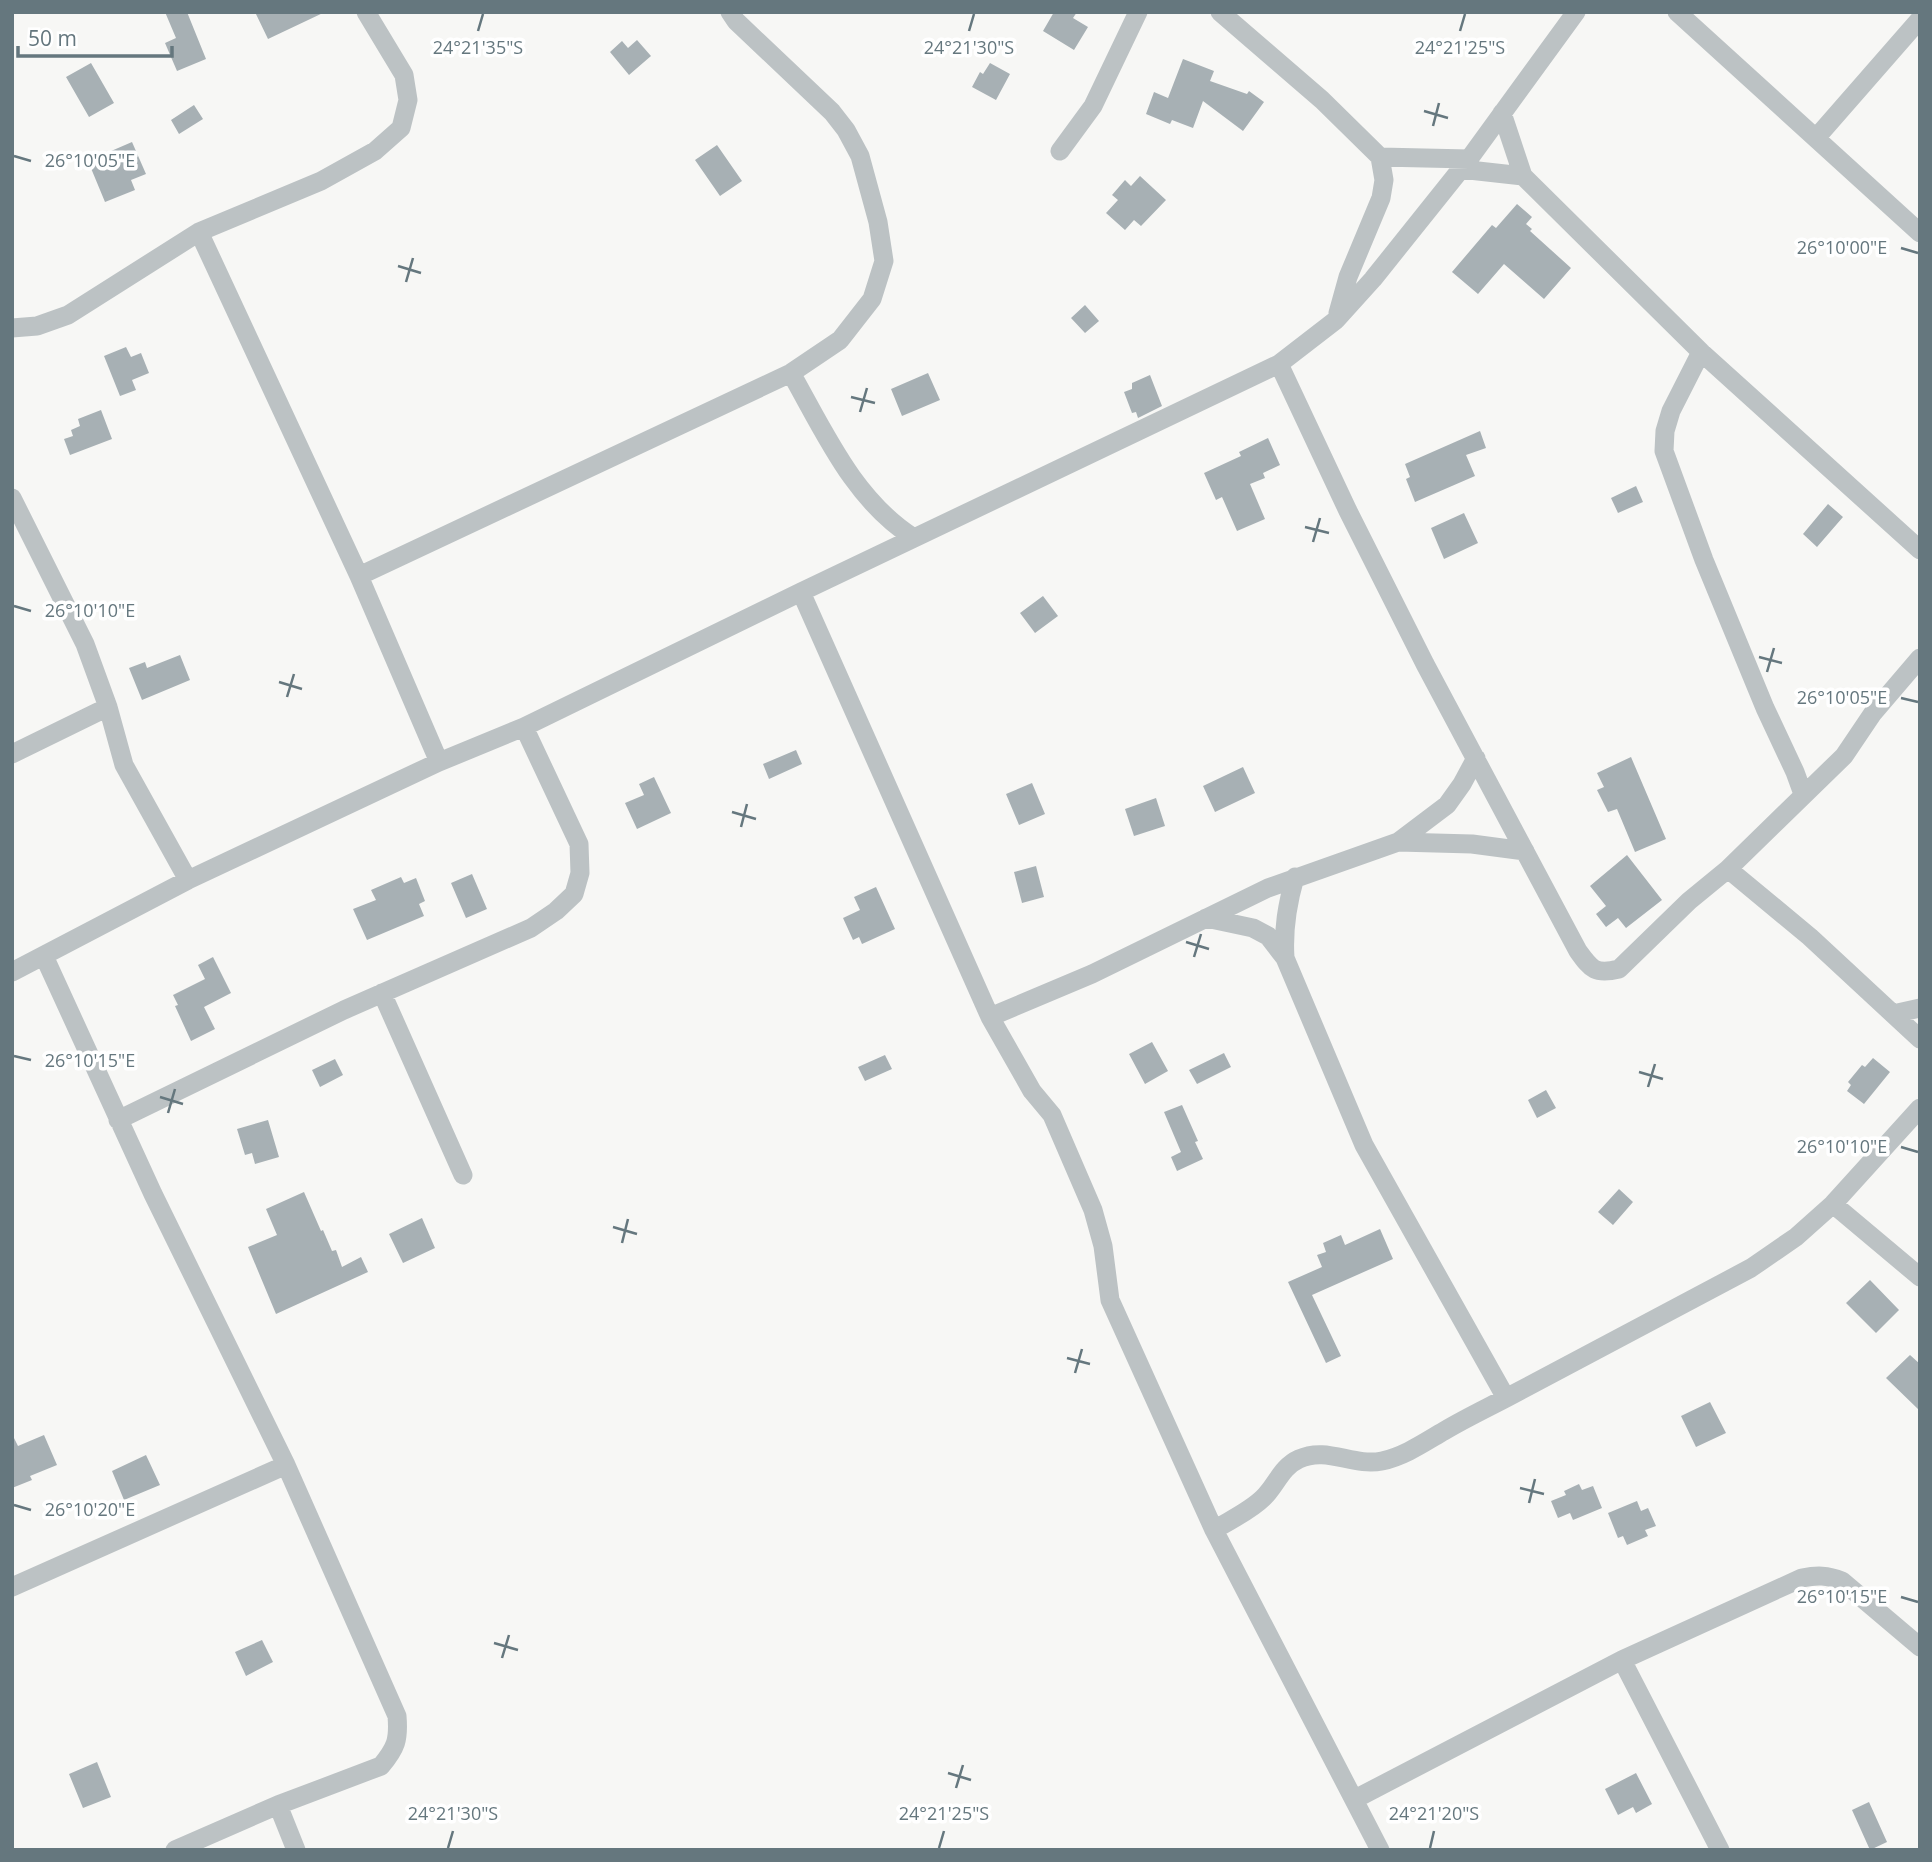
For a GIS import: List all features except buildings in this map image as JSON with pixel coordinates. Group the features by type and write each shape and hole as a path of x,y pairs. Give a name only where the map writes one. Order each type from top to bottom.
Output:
{"street":[{"path":"12,328 37,326 68,315 200,232 321,181 374,151 401,128 408,100 404,75 366,12"},
{"path":"359,576 791,373 840,340 872,299 884,261 878,222 860,156 846,130 832,112 730,12"},
{"path":"1060,151 1093,106 1138,12"},
{"path":"1220,12 1322,100 1380,157 1384,180 1381,198 1348,276 1336,320"},
{"path":"12,972 188,880 439,762 524,727 1279,365 1336,320 1373,279 1465,164 1576,12"},
{"path":"1677,12 1920,233"},
{"path":"1816,138 1920,19"},
{"path":"1502,113 1523,176 1701,352 1920,550"},
{"path":"1380,157 1465,164 1523,176"},
{"path":"200,232 359,576 439,762"},
{"path":"1701,352 1671,411 1665,431 1664,452 1709,572 1802,794"},
{"path":"1279,365 1425,664 1578,951 1591,968 1605,972 1619,969 1689,901 1728,869 1844,756 1873,713 1920,658"},
{"path":"791,373 844,466 869,501 896,526 914,538"},
{"path":"12,498 85,644 108,707 124,765 188,880"},
{"path":"801,592 990,1017 1032,1091 1052,1115 1057,1126 1093,1210 1103,1245 1110,1300 1214,1530 1380,1850"},
{"path":"12,754 108,707"},
{"path":"118,1120 382,993 531,928 556,911 574,894 580,873 579,844 524,727"},
{"path":"990,1017 1092,974 1295,877 1398,842 1447,805 1476,758"},
{"path":"1398,842 1472,844 1525,851"},
{"path":"1728,869 1810,937 1920,1039"},
{"path":"1285,958 1283,930 1295,877"},
{"path":"1206,918 1253,928 1268,936 1285,958 1364,1145 1506,1398"},
{"path":"44,956 118,1120 286,1465 397,1716 399,1736 393,1753 381,1766 278,1805 175,1850"},
{"path":"382,993 463,1175"},
{"path":"1893,1014 1920,1008"},
{"path":"1214,1530 1265,1497 1285,1469 1297,1460 1314,1454 1380,1462 1400,1456 1751,1268 1796,1237 1833,1204 1920,1108"},
{"path":"1833,1204 1920,1277"},
{"path":"12,1587 286,1465"},
{"path":"1355,1799 1622,1660 1801,1578 1817,1575 1842,1581 1920,1647"},
{"path":"1622,1660 1720,1850"},
{"path":"278,1805 296,1850"}]}
